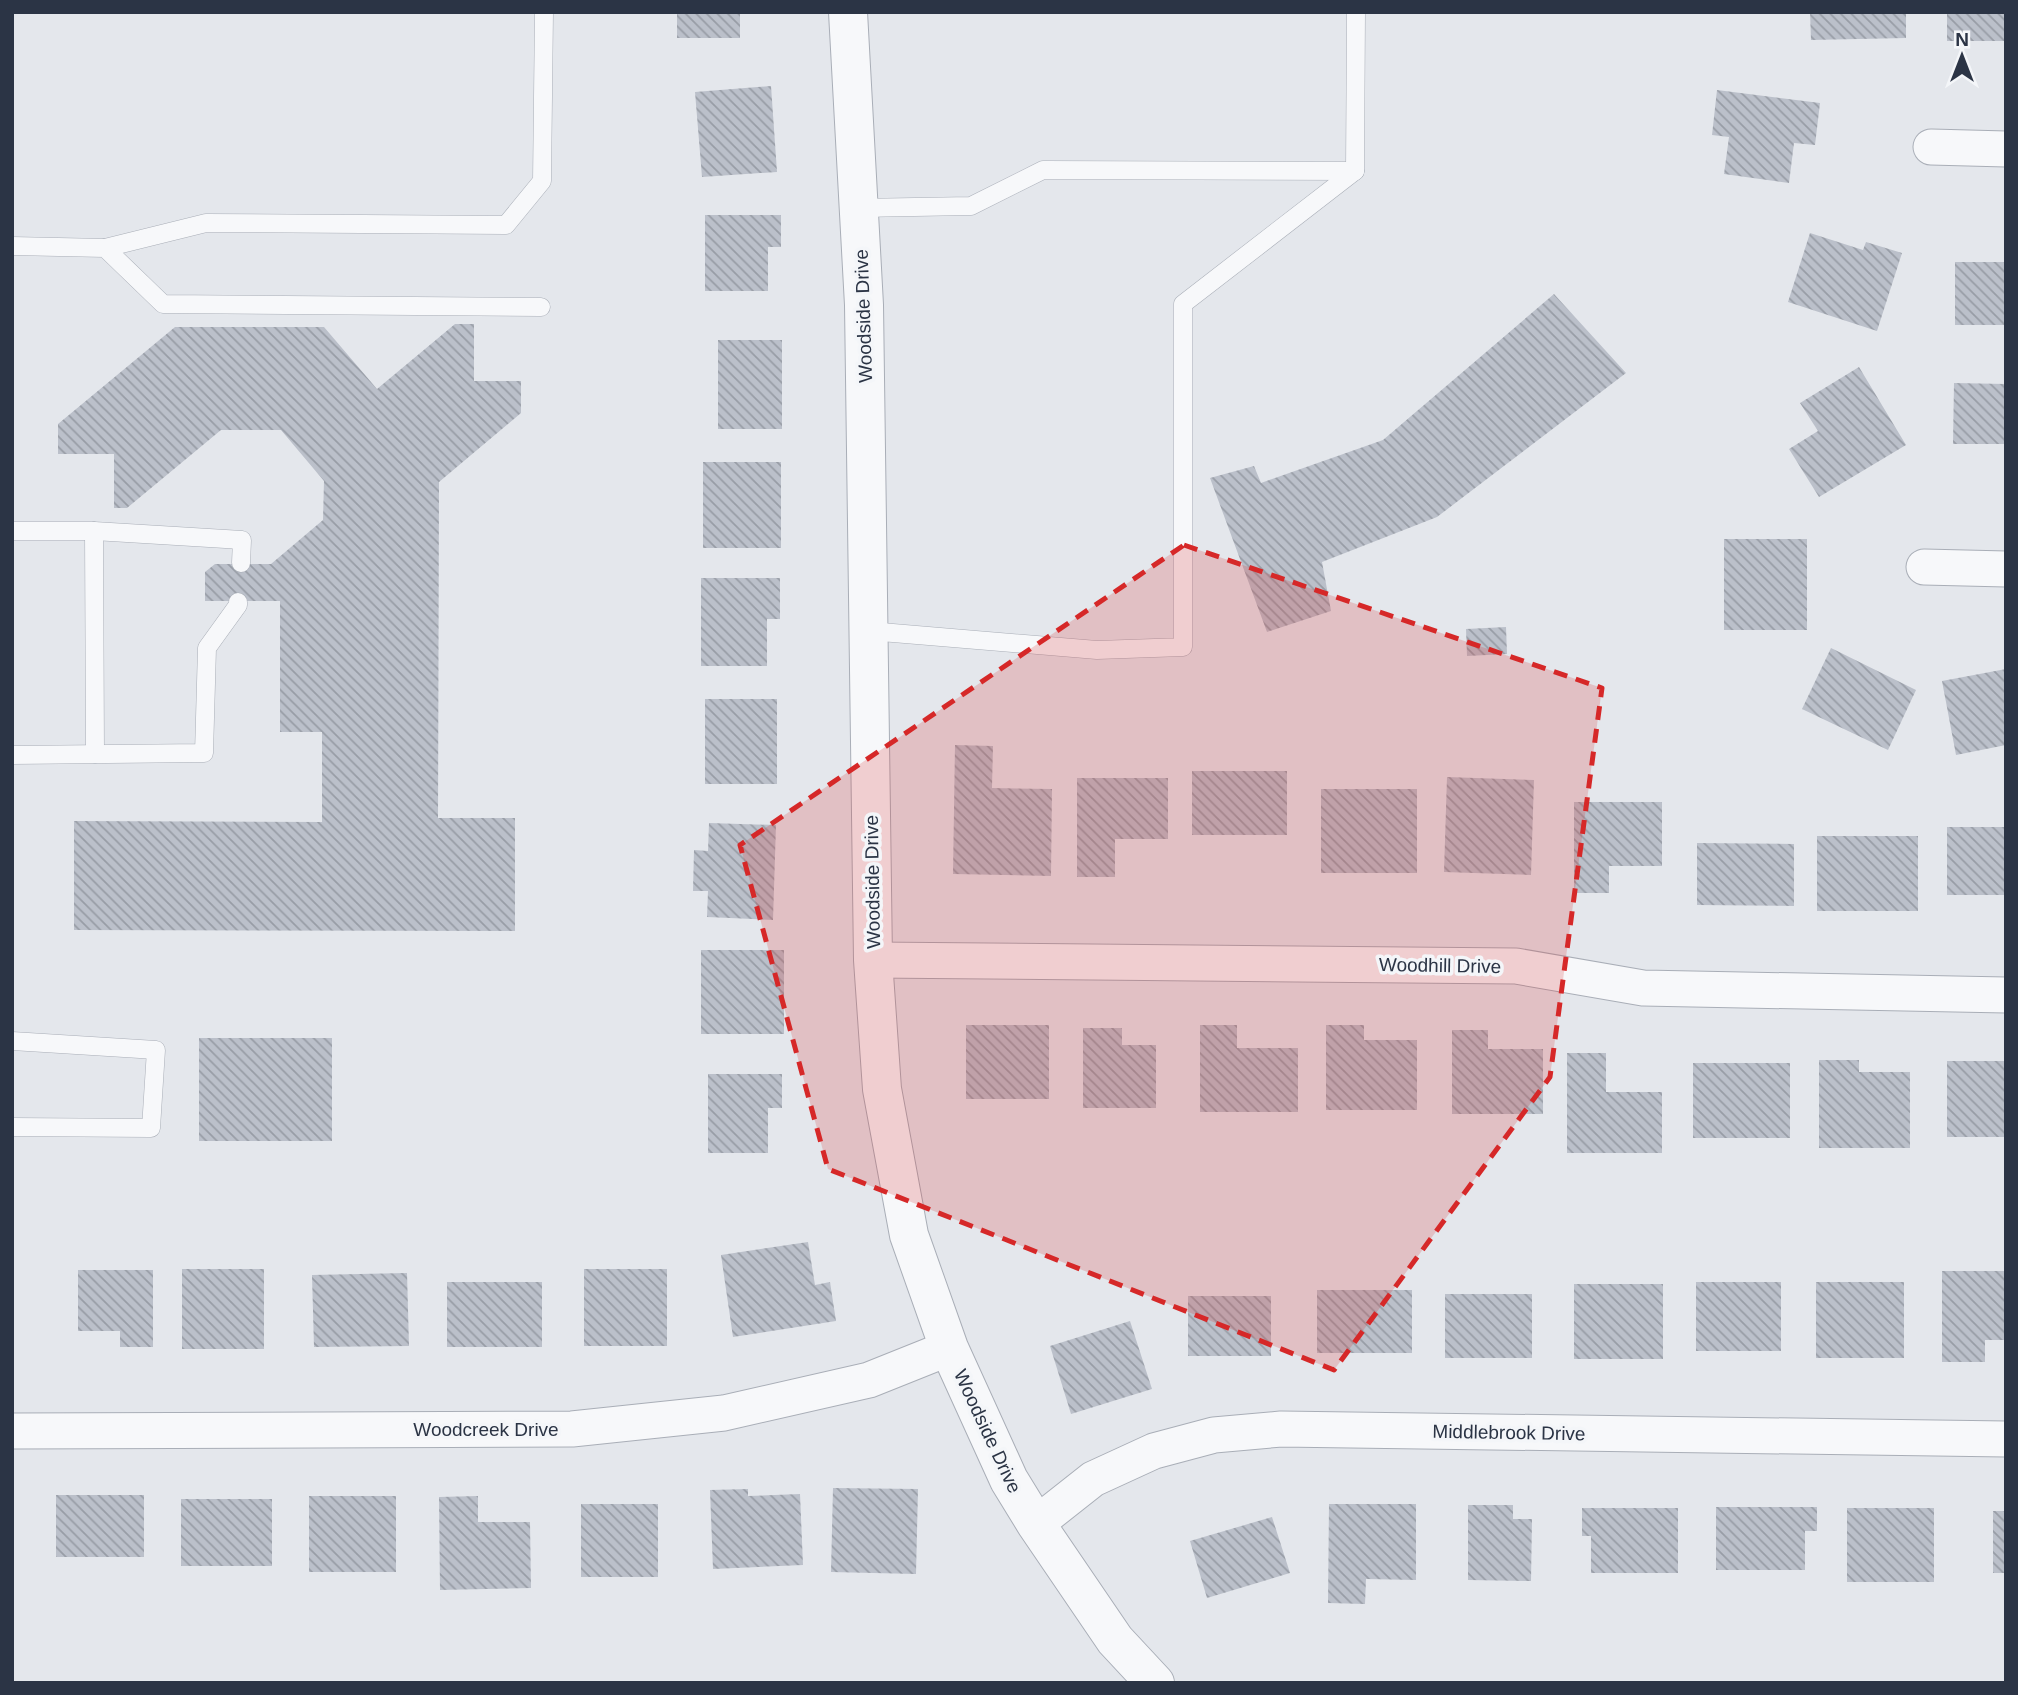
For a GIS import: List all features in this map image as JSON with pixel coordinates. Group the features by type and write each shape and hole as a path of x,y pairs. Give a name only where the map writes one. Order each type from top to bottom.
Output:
{"street":[{"name":"Woodside Drive","path":"848,12 864,305 873,960 882,1089 906,1222 949,1348 1009,1480 1115,1640 1155,1683"},
{"path":"1931,147 2006,149"},
{"path":"1924,567 2006,569"},
{"name":"Woodhill Drive","path":"873,960 1516,966 1643,988 2006,995"},
{"name":"Woodcreek Drive","path":"12,1432 572,1429 724,1413 869,1380 949,1348"},
{"name":"Middlebrook Drive","path":"1036,1524 1093,1479 1154,1451 1214,1435 1280,1429 2006,1439"}],"lane":[{"path":"12,246 105,248 206,223 506,225 542,181 544,12"},
{"path":"1355,171 1356,12"},
{"path":"858,208 971,206 1043,170 1355,171"},
{"path":"869,631 1097,650 1183,647 1183,304 1355,171"},
{"path":"105,248 163,304 541,307"},
{"path":"12,531 94,531 242,540 241,563"},
{"path":"94,531 95,754"},
{"path":"12,755 204,753 207,648 238,602"},
{"path":"12,1041 156,1050 151,1128 12,1127"}],"highlighted area":[{"path":"1184,545 1602,688 1550,1077 1334,1370 828,1169 740,845"}],"building":[{"path":"677,12 740,12 740,38 677,38"},
{"path":"1810,12 1906,12 1906,38 1811,40"},
{"path":"1947,12 2006,12 2006,41 1947,41"},
{"path":"771,86 777,172 702,177 695,92"},
{"path":"1717,90 1820,103 1815,145 1794,143 1789,183 1724,174 1729,137 1712,135"},
{"path":"705,215 781,215 781,247 768,247 768,291 705,291"},
{"path":"1810,233 1863,250 1866,242 1902,253 1877,331 1788,302"},
{"path":"1955,262 2006,262 2006,325 1955,325"},
{"path":"1554,294 1626,373 1437,517 1322,562 1331,611 1267,632 1210,478 1254,466 1261,483 1383,440"},
{"path":"455,324 474,324 474,381 521,381 521,413 439,482 438,818 515,818 515,931 74,930 74,821 322,822 322,732 280,732 280,601 205,601 205,572 215,564 271,564 323,520 324,481 281,430 221,430 127,508 114,508 114,454 58,454 58,424 175,327 324,327 377,389"},
{"path":"718,340 782,340 782,429 718,429"},
{"path":"1859,367 1906,445 1819,497 1789,449 1818,431 1800,403"},
{"path":"1954,383 2006,384 2006,444 1953,444"},
{"path":"703,462 781,462 781,548 703,548"},
{"path":"1724,539 1807,539 1807,630 1724,630"},
{"path":"701,578 780,578 780,619 767,619 767,666 701,666"},
{"path":"1506,627 1507,654 1467,656 1466,629"},
{"path":"1831,648 1916,690 1888,750 1802,709"},
{"path":"2006,669 2006,745 1956,755 1942,681"},
{"path":"705,699 777,699 777,784 705,784"},
{"path":"955,745 993,746 992,788 1052,789 1051,876 953,874"},
{"path":"1192,771 1287,771 1287,835 1192,835"},
{"path":"1447,777 1534,780 1531,875 1444,872"},
{"path":"1077,778 1168,778 1168,839 1115,839 1115,877 1077,877"},
{"path":"1321,789 1417,789 1417,873 1321,873"},
{"path":"1574,802 1662,802 1662,866 1609,866 1609,893 1574,893"},
{"path":"709,823 776,825 773,920 707,917 708,891 693,891 694,850 708,851"},
{"path":"1947,827 2006,827 2006,895 1947,895"},
{"path":"1817,836 1918,836 1918,911 1817,911"},
{"path":"1697,843 1794,844 1794,906 1697,905"},
{"path":"701,950 784,950 784,1034 701,1034"},
{"path":"966,1025 1049,1025 1049,1099 966,1099"},
{"path":"1200,1025 1237,1025 1237,1048 1298,1048 1298,1112 1200,1112"},
{"path":"1326,1025 1364,1025 1364,1040 1417,1040 1417,1110 1326,1110"},
{"path":"1083,1028 1122,1028 1122,1045 1156,1045 1156,1108 1083,1108"},
{"path":"1452,1030 1488,1030 1488,1049 1543,1049 1543,1114 1452,1114"},
{"path":"199,1038 332,1038 332,1141 199,1141"},
{"path":"1567,1053 1606,1053 1606,1092 1662,1092 1662,1153 1567,1153"},
{"path":"1819,1060 1859,1060 1859,1072 1910,1072 1910,1148 1819,1148"},
{"path":"1947,1061 2006,1061 2006,1137 1947,1137"},
{"path":"1693,1063 1790,1063 1790,1138 1693,1138"},
{"path":"708,1074 782,1074 782,1108 768,1108 768,1153 708,1153"},
{"path":"808,1242 815,1285 830,1282 836,1321 733,1337 721,1255"},
{"path":"182,1269 264,1269 264,1349 182,1349"},
{"path":"584,1269 667,1269 667,1346 584,1346"},
{"path":"78,1270 153,1270 153,1347 120,1347 120,1331 78,1331"},
{"path":"1942,1271 2006,1271 2006,1340 1985,1340 1985,1362 1942,1362"},
{"path":"407,1273 409,1346 314,1347 312,1275"},
{"path":"447,1282 542,1282 542,1347 447,1347"},
{"path":"1696,1282 1781,1282 1781,1351 1696,1351"},
{"path":"1816,1282 1904,1282 1904,1358 1816,1358"},
{"path":"1574,1284 1663,1284 1663,1359 1574,1359"},
{"path":"1317,1290 1412,1290 1412,1353 1317,1353"},
{"path":"1445,1294 1532,1294 1532,1358 1445,1358"},
{"path":"1188,1296 1271,1296 1271,1356 1188,1356"},
{"path":"1130,1321 1152,1389 1071,1414 1050,1346"},
{"path":"833,1488 918,1489 916,1574 831,1572"},
{"path":"748,1489 748,1496 800,1494 803,1565 713,1569 710,1490"},
{"path":"56,1495 144,1495 144,1557 56,1557"},
{"path":"309,1496 396,1496 396,1572 309,1572"},
{"path":"478,1496 478,1522 530,1522 531,1588 440,1590 439,1497"},
{"path":"181,1499 272,1499 272,1566 181,1566"},
{"path":"581,1504 658,1504 658,1577 581,1577"},
{"path":"1329,1504 1416,1504 1416,1580 1366,1579 1365,1604 1328,1603"},
{"path":"1468,1505 1513,1505 1513,1519 1532,1519 1531,1581 1468,1580"},
{"path":"1716,1507 1817,1507 1817,1531 1805,1531 1805,1570 1716,1570"},
{"path":"1582,1508 1678,1508 1678,1573 1591,1573 1591,1536 1582,1536"},
{"path":"1847,1508 1934,1508 1934,1582 1847,1582"},
{"path":"1993,1511 2006,1511 2006,1573 1993,1573"},
{"path":"1272,1517 1290,1573 1207,1598 1190,1541"}]}
